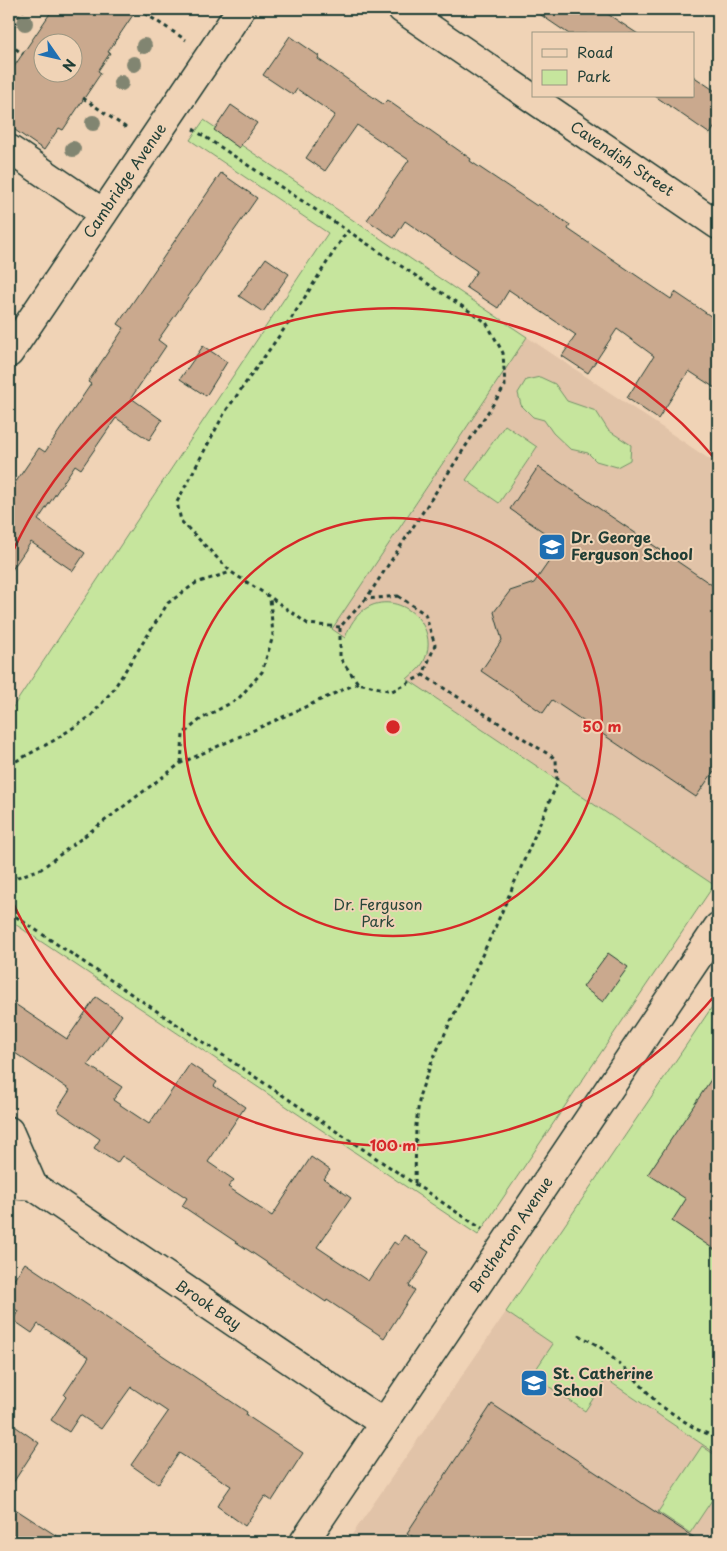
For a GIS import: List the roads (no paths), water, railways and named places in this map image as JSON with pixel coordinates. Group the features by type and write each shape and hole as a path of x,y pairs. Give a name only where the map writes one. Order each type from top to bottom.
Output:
{"street":[{"name":"Cambridge Avenue","path":"9,352 241,9"},
{"name":"Cavendish Street","path":"402,9 532,98"},
{"name":"Cavendish Street","path":"532,98 718,225"},
{"path":"9,149 103,213"},
{"name":"Brotherton Avenue","path":"304,1542 718,927"},
{"name":"Brook Bay","path":"9,1132 21,1185 383,1423"}],"place":[{"name":"Dr. George Ferguson School","path":"552,547"},
{"name":"St. Catherine School","path":"534,1383"}],"park label":[{"name":"Dr. Ferguson Park","path":"378,914"}]}
